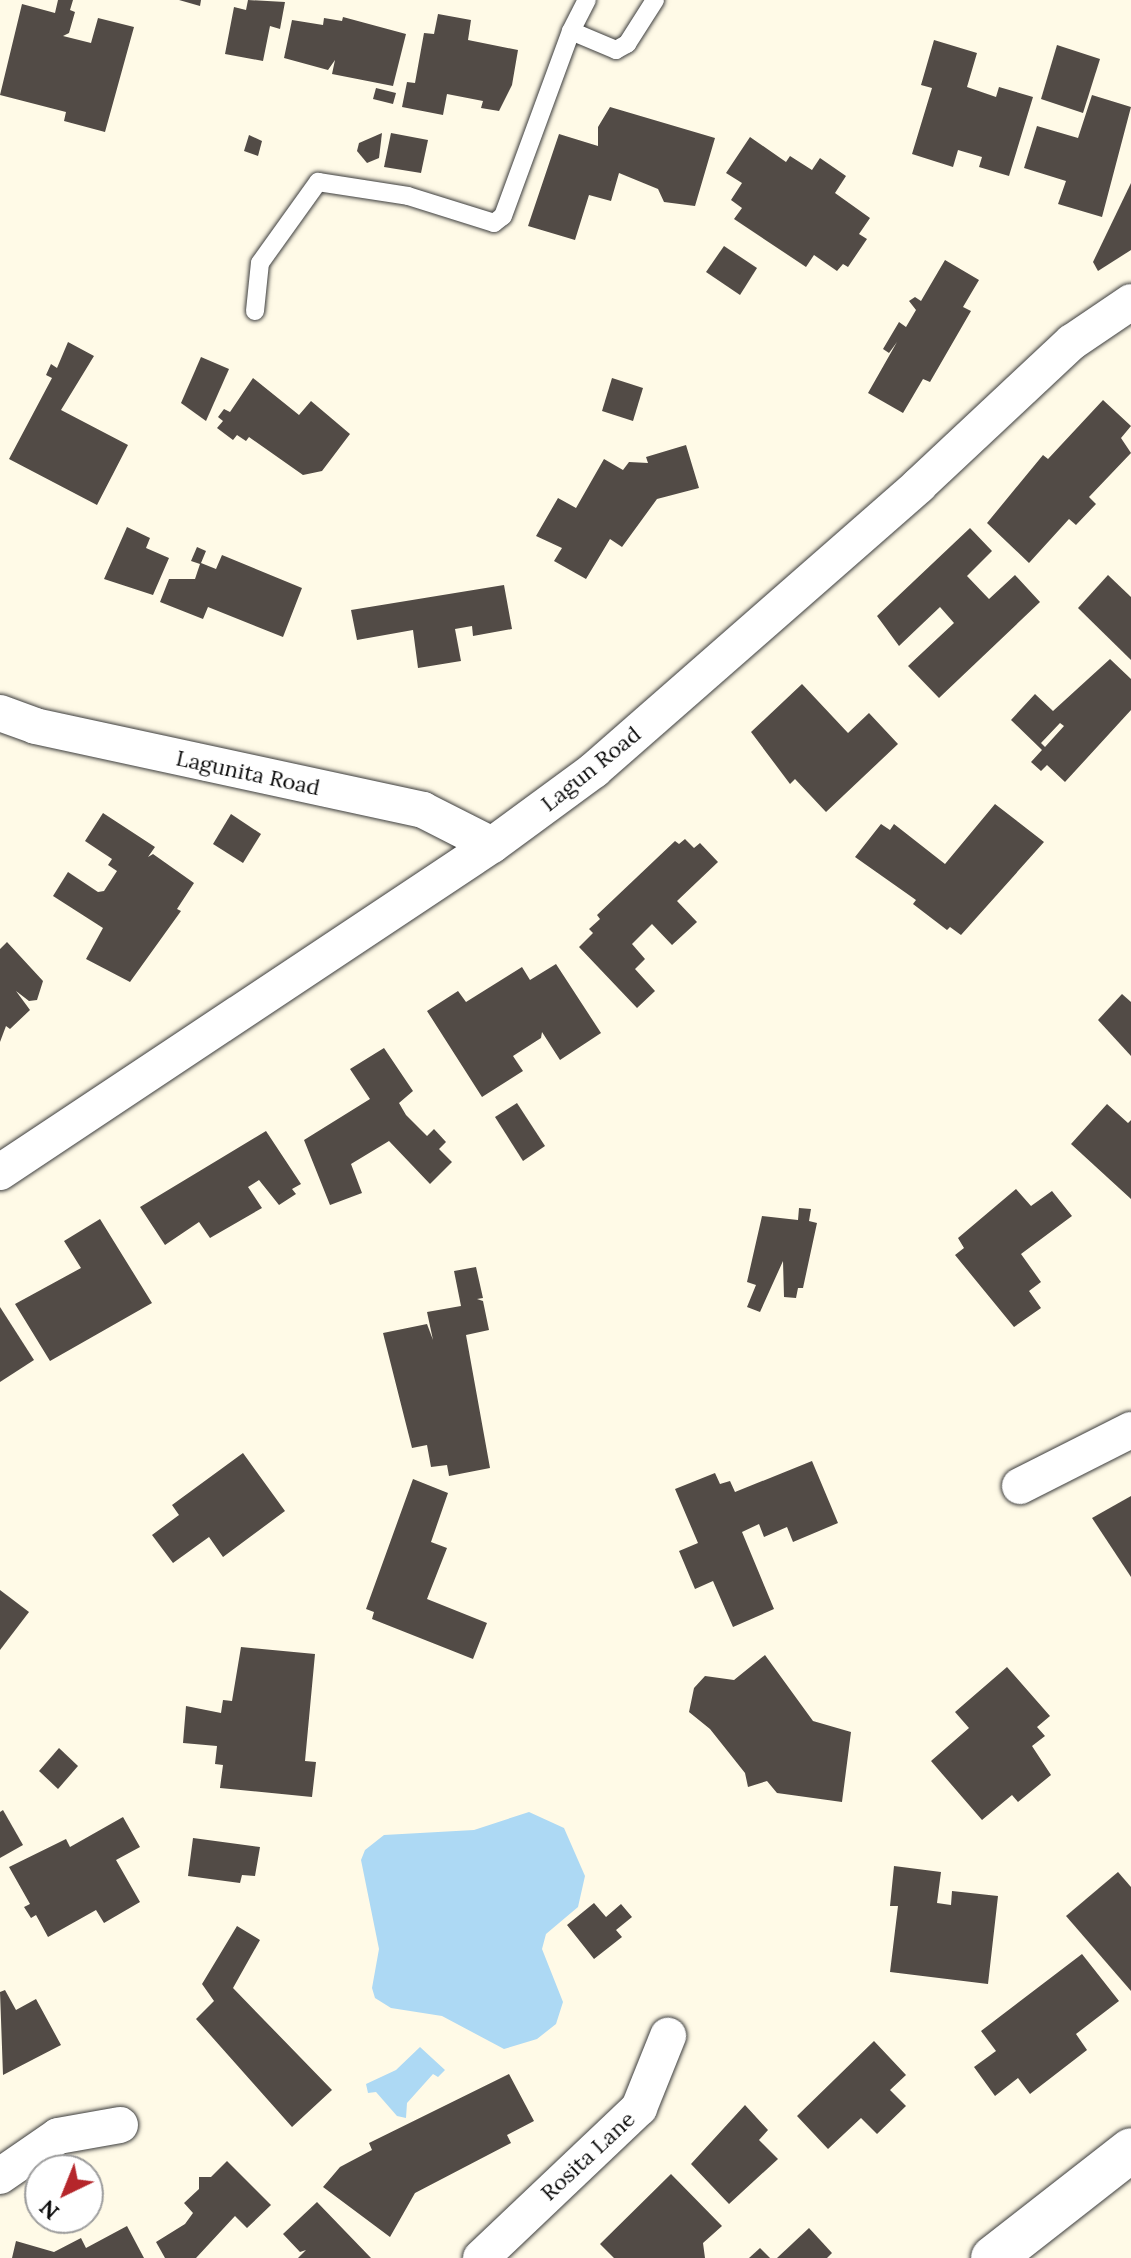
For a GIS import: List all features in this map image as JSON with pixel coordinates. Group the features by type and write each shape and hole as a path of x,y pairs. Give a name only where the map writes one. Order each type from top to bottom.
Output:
{"street":[{"name":"Lagun Road","path":"0,1172 492,845 594,770 919,485 1072,342 1131,302"},
{"name":"Lagunita Road","path":"0,713 35,726 423,810 492,845"},
{"path":"1020,1486 1131,1430"},
{"name":"Rosita Lane","path":"481,2258 639,2108 668,2036"},
{"path":"0,2176 58,2136 120,2125"},
{"path":"993,2258 1131,2150"}],"lane":[{"path":"255,311 260,263 318,182 408,196 494,223 503,216 571,31 587,0"},
{"path":"571,31 616,50 627,44 655,0"}],"water":[{"path":"529,1812 564,1828 585,1876 578,1907 546,1934 542,1949 563,2002 556,2024 537,2039 504,2049 442,2016 391,2008 375,1998 372,1988 379,1949 361,1860 365,1850 384,1835 474,1830"},
{"path":"420,2047 445,2070 438,2077 433,2074 407,2103 406,2118 397,2116 376,2092 368,2093 366,2084 396,2070"}],"building":[{"path":"58,0 73,0 70,10 75,12 69,33 63,36 91,43 98,18 134,27 105,132 64,121 66,112 0,95 22,4 55,13"},
{"path":"179,0 201,0 200,6"},
{"path":"248,0 285,2 280,29 270,26 263,61 225,54 234,7 246,10"},
{"path":"438,14 471,20 468,40 518,50 512,85 499,111 481,108 483,101 447,94 443,115 402,107 407,82 415,83 424,33 434,34"},
{"path":"343,17 406,34 393,86 332,74 335,60 328,70 284,58 292,20 323,25 324,18 342,21"},
{"path":"934,40 977,53 967,87 996,97 999,87 1033,97 1009,176 979,167 982,157 958,150 953,167 912,154 932,88 921,85"},
{"path":"1057,45 1100,59 1083,113 1041,99"},
{"path":"376,88 396,93 393,104 373,99"},
{"path":"1092,95 1131,107 1102,217 1058,204 1066,181 1024,168 1037,126 1078,138"},
{"path":"610,107 715,138 695,206 664,202 658,189 619,173 611,201 589,195 575,240 528,226 559,134 598,146 598,127"},
{"path":"382,133 379,158 367,163 357,151 359,143"},
{"path":"391,133 428,140 421,173 384,167"},
{"path":"249,135 262,141 258,156 244,151"},
{"path":"750,137 786,162 790,156 812,170 820,158 846,176 835,193 870,218 859,234 867,239 848,267 843,264 837,271 814,255 806,267 734,219 742,208 731,200 742,183 726,173"},
{"path":"1131,183 1131,250 1098,271 1093,262"},
{"path":"724,246 757,268 740,295 706,272"},
{"path":"945,260 979,280 963,307 971,311 930,382 923,379 903,413 868,393 897,342 889,353 883,349 899,322 906,327 916,310 909,301 915,297 921,301"},
{"path":"68,342 94,356 61,410 128,445 97,505 9,459 52,378 46,375 51,364 57,368"},
{"path":"201,357 229,369 206,421 181,403"},
{"path":"253,378 299,415 311,401 350,434 322,471 303,475 249,437 246,441 237,435 233,440 217,428 223,421 218,417 224,409 230,412"},
{"path":"612,378 643,388 633,421 602,411"},
{"path":"1103,400 1131,426 1121,438 1131,453 1089,497 1096,504 1076,525 1069,519 1029,563 987,523 1043,455 1048,459"},
{"path":"686,445 699,488 657,499 622,547 610,539 586,579 554,561 562,548 536,536 558,498 576,508 604,459 623,470 629,462 648,463 646,457"},
{"path":"127,527 150,538 146,548 169,558 153,595 104,579"},
{"path":"970,528 992,551 967,576 989,599 1015,575 1040,602 939,698 908,666 954,623 940,607 899,646 877,616"},
{"path":"197,547 206,551 201,563 216,569 222,555 302,588 283,637 208,607 203,619 160,602 169,579 195,579 200,564 191,561"},
{"path":"1108,575 1131,597 1131,660 1078,608"},
{"path":"504,585 512,629 473,636 472,626 455,629 461,661 418,668 413,630 357,640 351,610"},
{"path":"1110,659 1131,679 1131,710 1065,782 1047,765 1041,771 1031,762 1042,750 1011,720 1035,694 1053,711","holes":["1060,723 1064,726 1045,747 1041,743"]},
{"path":"802,684 848,733 869,713 898,744 826,812 795,779 790,784 751,732"},
{"path":"995,804 1044,842 961,935 950,927 947,930 913,904 916,900 855,857 881,824 890,830 894,824 945,864"},
{"path":"103,813 155,847 148,857 153,854 194,883 177,909 181,911 130,982 86,959 103,928 53,896 68,872 98,892 104,891 117,871 108,865 112,859 85,841"},
{"path":"231,814 261,834 243,863 213,844"},
{"path":"685,839 694,848 700,843 718,862 677,901 697,922 672,945 652,924 632,944 645,959 635,969 655,991 637,1008 579,947 593,933 589,929 600,919 597,915 675,841 679,844"},
{"path":"7,942 43,981 37,1000 29,1001 16,991 30,1010 10,1029 6,1026 0,1042 0,949"},
{"path":"556,964 601,1033 560,1060 542,1032 541,1038 513,1056 523,1071 482,1097 427,1011 458,991 466,1002 522,967 530,980"},
{"path":"1122,994 1131,1002 1131,1056 1098,1020"},
{"path":"384,1048 413,1091 399,1103 406,1115 427,1136 434,1129 446,1142 439,1149 452,1162 430,1184 389,1141 351,1164 362,1193 330,1205 304,1140 370,1099 350,1069"},
{"path":"517,1103 545,1146 523,1161 495,1117"},
{"path":"1107,1104 1128,1123 1131,1120 1131,1199 1071,1144"},
{"path":"266,1131 301,1184 292,1189 296,1194 279,1205 259,1180 248,1187 262,1208 210,1238 199,1222 165,1245 140,1207"},
{"path":"1016,1189 1031,1206 1052,1191 1072,1216 1021,1254 1041,1282 1029,1291 1041,1308 1014,1327 955,1255 964,1248 958,1238"},
{"path":"799,1208 811,1209 809,1221 817,1223 803,1288 798,1288 796,1298 784,1297 783,1261 760,1312 747,1307 756,1285 747,1282 762,1216 798,1220"},
{"path":"100,1219 152,1303 50,1361 15,1304 81,1268 64,1241"},
{"path":"476,1267 483,1298 477,1299 483,1301 489,1330 466,1335 490,1468 449,1476 447,1465 431,1467 427,1445 412,1448 383,1333 427,1324 433,1340 427,1312 461,1306 454,1271"},
{"path":"0,1307 34,1360 0,1382"},
{"path":"243,1453 285,1511 223,1557 209,1537 173,1563 152,1535 179,1515 172,1505"},
{"path":"812,1461 838,1523 793,1542 787,1527 764,1537 759,1524 742,1532 774,1609 733,1627 713,1581 695,1589 679,1551 698,1543 675,1489 715,1473 720,1484 730,1481 735,1492"},
{"path":"413,1479 448,1493 431,1542 447,1548 427,1599 487,1623 473,1659 372,1619 374,1612 366,1609"},
{"path":"1131,1496 1131,1577 1092,1518"},
{"path":"0,1590 29,1612 0,1650"},
{"path":"241,1647 315,1654 305,1761 316,1762 312,1797 220,1788 223,1765 215,1764 217,1746 183,1743 186,1706 221,1713 223,1700 232,1701"},
{"path":"765,1655 813,1721 851,1732 842,1802 777,1793 767,1781 748,1787 745,1773 710,1729 689,1712 694,1688 705,1676 734,1680"},
{"path":"1007,1667 1050,1716 1037,1727 1045,1736 1032,1746 1051,1775 1018,1802 1012,1795 982,1820 931,1761 969,1728 955,1712"},
{"path":"59,1748 78,1766 58,1789 39,1771"},
{"path":"3,1810 23,1845 0,1858 0,1812"},
{"path":"123,1817 140,1847 116,1860 140,1902 104,1923 96,1910 48,1937 36,1915 31,1918 24,1907 30,1904 9,1867 66,1839 70,1847"},
{"path":"193,1838 260,1847 255,1876 242,1875 240,1883 188,1876"},
{"path":"894,1866 941,1872 937,1903 951,1905 952,1891 998,1896 988,1984 890,1972 898,1906 890,1906"},
{"path":"1118,1872 1131,1887 1131,1991 1066,1916"},
{"path":"594,1903 606,1917 621,1904 632,1917 616,1930 622,1937 594,1959 567,1925"},
{"path":"237,1926 260,1940 233,1988 332,2090 292,2127 196,2019 214,2001 202,1984"},
{"path":"1082,1954 1119,2001 1076,2034 1087,2050 1030,2094 1018,2078 995,2096 974,2067 996,2051 981,2031"},
{"path":"5,1990 16,2010 36,1999 61,2045 3,2075 0,1992"},
{"path":"874,2041 906,2075 890,2090 906,2106 877,2134 861,2118 828,2149 797,2116"},
{"path":"509,2074 534,2121 507,2135 511,2143 415,2193 390,2237 323,2187 340,2167 372,2150 369,2143"},
{"path":"745,2105 768,2130 759,2140 778,2159 729,2204 691,2164"},
{"path":"227,2161 271,2205 247,2228 235,2216 196,2258 165,2258 156,2242 185,2224 193,2213 184,2203 199,2189 199,2177 211,2177"},
{"path":"671,2174 722,2226 703,2243 705,2258 614,2258 600,2244"},
{"path":"317,2202 371,2258 298,2258 306,2250 300,2252 283,2234"},
{"path":"127,2226 144,2258 12,2258 16,2241 54,2252 81,2238 86,2248"},
{"path":"809,2228 832,2253 827,2258 777,2258"},
{"path":"760,2248 770,2258 749,2258"}]}
